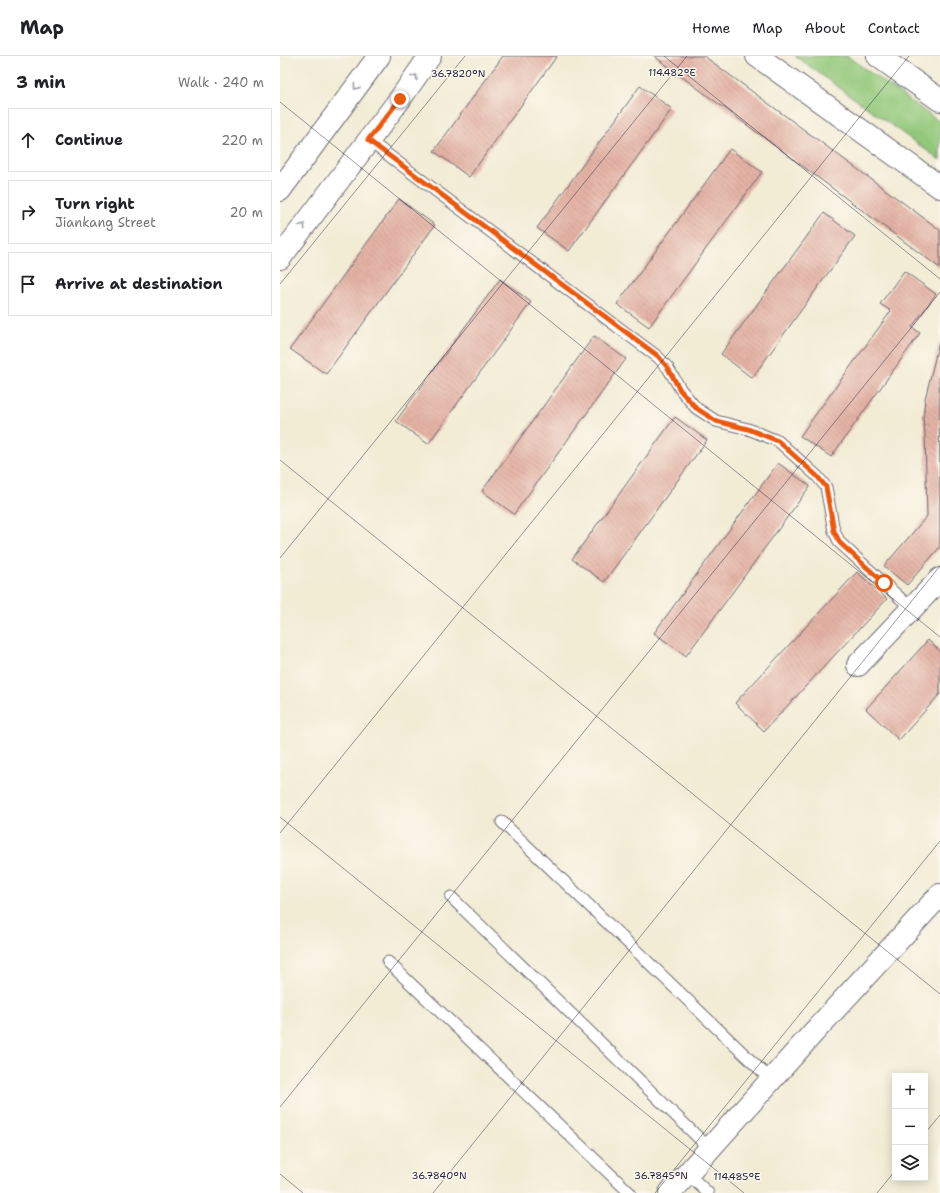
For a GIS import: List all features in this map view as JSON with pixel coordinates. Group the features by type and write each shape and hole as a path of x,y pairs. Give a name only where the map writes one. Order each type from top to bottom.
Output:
{"street":[{"path":"280,190 379,56"},
{"path":"280,258 430,56"},
{"path":"757,56 940,187"},
{"path":"878,56 940,100"},
{"path":"858,665 940,579"},
{"path":"670,1193 940,895"}],"lane":[{"path":"368,140 658,356 668,368 680,390 696,408 716,421 748,429 778,441 792,452 817,476 826,487 834,531 840,543 912,609"},
{"path":"502,822 771,1080"},
{"path":"451,897 710,1149"},
{"path":"388,962 630,1193"},
{"path":"688,1174 708,1193"}],"green space":[{"path":"795,56 847,56 940,122 940,160"}],"building":[{"path":"503,56 557,56 469,177 434,151"},
{"path":"654,56 704,56 940,230 940,268"},
{"path":"640,86 672,109 569,251 537,228"},
{"path":"730,149 762,172 649,327 617,304"},
{"path":"399,199 435,225 326,374 290,349"},
{"path":"824,213 855,236 752,378 721,354"},
{"path":"904,271 936,294 912,327 920,333 831,457 800,436 891,311 880,304"},
{"path":"500,279 531,302 428,444 396,421"},
{"path":"594,336 626,359 514,514 482,491"},
{"path":"939,342 940,547 907,585 884,566 927,516 925,434 923,418 925,399"},
{"path":"675,417 707,440 604,582 572,559"},
{"path":"778,463 810,486 686,656 654,633"},
{"path":"857,572 887,599 764,731 735,703"},
{"path":"928,640 940,651 940,694 899,740 866,709"}],"route":[{"path":"400,99 368,140 658,356 674,377 680,390 696,408 716,421 748,429 778,441 792,452 817,476 826,487 834,531 840,543 884,583"}]}
